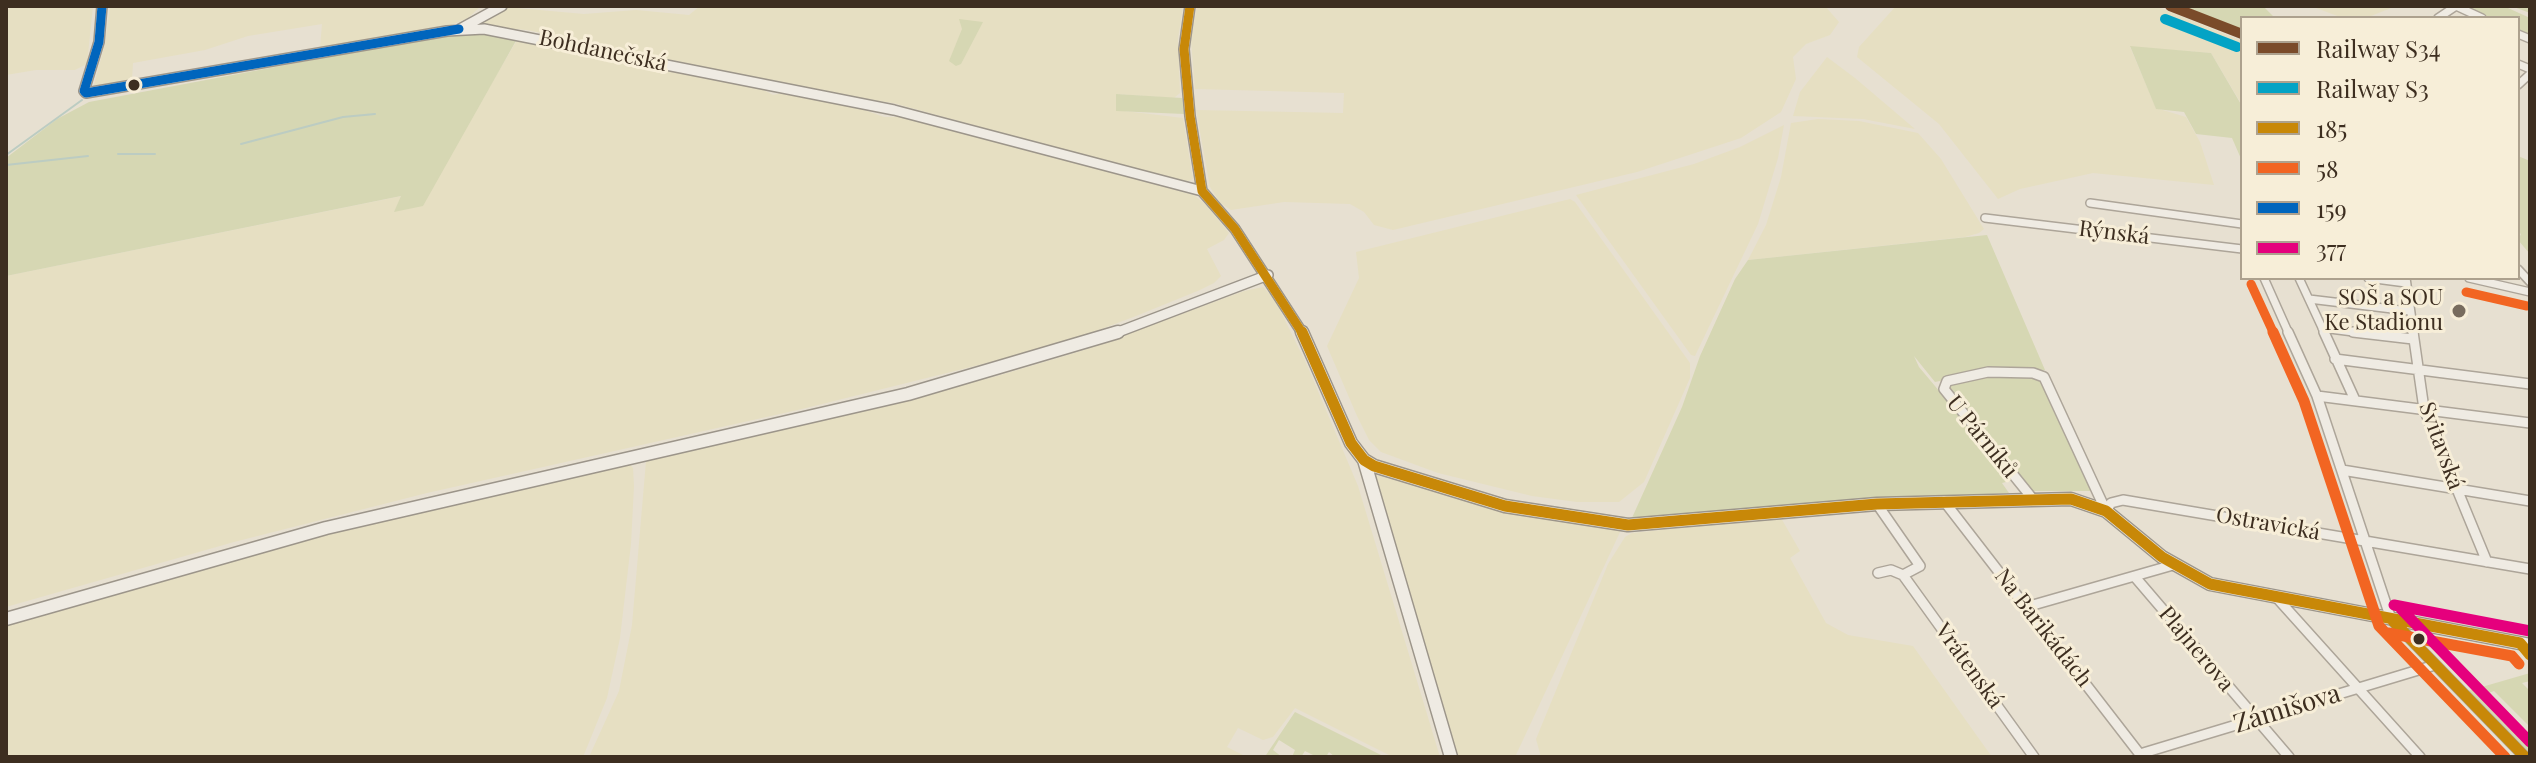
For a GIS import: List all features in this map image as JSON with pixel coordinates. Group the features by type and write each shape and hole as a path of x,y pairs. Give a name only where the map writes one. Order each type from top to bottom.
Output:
{"street":[{"name":"Bohdanečská","path":"102,6 99,42 84,91 86,93 459,29 516,33 894,110 1202,191"},
{"path":"459,29 502,6"},
{"path":"1190,6 1184,49 1190,116 1202,191 1235,229 1268,275 1315,357 1351,443 1364,460 1451,757"},
{"path":"2456,6 2478,16"},
{"path":"2090,203 2240,224"},
{"name":"Rýnská","path":"1985,218 2240,249"},
{"path":"6,619 326,528 769,427 991,371 1091,342 1268,275"},
{"path":"2265,280 2317,396 2391,619 2525,757"},
{"path":"2300,280 2355,400"},
{"name":"Svitavská","path":"2406,280 2424,409 2487,562"},
{"path":"2478,280 2530,292"},
{"path":"2309,299 2409,311"},
{"path":"2322,328 2413,339"},
{"path":"2335,359 2530,384"},
{"name":"U Párníků","path":"2032,498 1944,389 1947,381 1988,372 2033,373 2044,377 2106,511"},
{"path":"2317,396 2530,423"},
{"path":"1364,460 1384,471 1505,506 1628,525 1943,500 2071,499 2106,511 2173,565 2210,584 2525,644 2530,655"},
{"path":"2342,470 2530,501"},
{"name":"Na Barikádách","path":"1943,500 2141,755"},
{"name":"Ostravická","path":"2106,511 2111,503 2123,500 2530,569"},
{"path":"1877,504 1920,563 1919,570 1903,575 1891,570 1878,573"},
{"path":"2026,607 2173,565"},
{"name":"Vrátenská","path":"1903,575 2034,757"},
{"name":"Plajnerova","path":"2135,577 2289,757"},
{"path":"2277,598 2420,757"},
{"name":"Zámišova","path":"2141,755 2435,665"}],"shaded area":[{"path":"12,6 93,6 87,64 75,70 36,70 6,75 6,11"},
{"path":"110,6 481,6 468,18 442,29 320,48 322,24 248,36 205,50 133,63 132,80 93,88 105,44"},
{"path":"700,6 1183,6 1178,39 1180,93 1174,98 1116,94 1116,110 1183,118 1193,179 1184,183 893,103 854,98 527,30 475,26 472,23 506,7 584,14 636,10 689,15"},
{"path":"1197,6 1825,6 1839,22 1830,35 1806,44 1793,57 1796,79 1781,112 1741,138 1637,172 1393,230 1374,225 1364,212 1350,204 1284,202 1231,210 1220,203 1210,187 1196,110 1343,113 1344,93 1195,89 1191,41"},
{"path":"1896,6 2156,6 2240,40 2240,102 2211,53 2130,47 2156,108 2186,117 2200,142 2214,185 2093,173 2020,189 1998,199 1939,124 1857,57 1859,47"},
{"path":"2311,6 2396,6 2371,16 2337,16"},
{"path":"519,37 760,88 773,95 783,93 859,108 884,117 903,117 1194,195 1229,233 1224,240 1207,249 1221,276 1200,290 1136,316 1083,336 1007,358 802,409 427,493 234,542 6,607 6,276 402,196 395,211 489,87"},
{"path":"1827,57 1915,129 1863,119 1793,116 1800,92"},
{"path":"1818,119 1859,121 1918,133 1941,159 1984,229 1965,237 1748,260 1766,225 1781,177 1791,123"},
{"path":"1784,125 1778,158 1758,224 1695,356 1691,355 1576,195 1694,164 1740,147"},
{"path":"1570,199 1690,363 1690,378 1644,482 1619,502 1577,502 1532,496 1438,473 1381,452 1369,440 1327,346 1359,278 1356,252"},
{"path":"1263,287 1275,300 1307,365 1358,486 1440,757 1393,757 1295,708 1273,737 1263,740 1238,728 1227,747 1247,757 589,757 619,691 632,625 646,461 997,376 1081,351 1244,291"},
{"path":"629,464 633,468 634,486 631,544 620,638 607,698 583,757 6,757 6,625 206,566 397,517"},
{"path":"1372,474 1521,514 1621,530 1515,757 1455,757"},
{"path":"1781,518 1800,551 1790,558 1826,623 1848,635 1913,646 1992,757 1541,757 1536,739 1608,564 1625,537 1632,533"}],"green space":[{"path":"2179,6 2263,6 2273,16 2240,16 2240,29"},
{"path":"2466,7 2530,8 2530,13 2508,8 2530,18 2530,36 2520,32 2520,16 2486,16"},
{"path":"959,19 983,22 961,64 956,66 949,61 962,29"},
{"path":"478,32 517,39 423,206 394,212 401,196 6,276 6,158 57,119 89,102 456,33"},
{"path":"2130,46 2211,53 2240,103 2240,156 2232,138 2196,134 2184,112 2156,109"},
{"path":"1116,94 1182,98 1184,114 1116,111"},
{"path":"2520,157 2530,161 2530,254 2520,242"},
{"path":"1987,235 2045,370 1986,371 1935,382 1914,356 1919,367 2014,480 2002,483 2009,493 1843,501 1631,520 1682,407 1700,356 1735,279 1748,260"},
{"path":"1988,374 2042,376 2093,491 2032,491 1948,389 1948,385"},
{"path":"2530,673 2530,681 2522,683 2530,691 2530,727 2494,691 2483,695 2530,743 2530,754 2468,691"},
{"path":"1295,712 1385,757 1335,757 1329,752 1326,757 1317,757 1305,751 1301,757 1292,757 1295,750 1279,740 1273,750 1282,757 1266,755"}],"waterway":[{"path":"6,155 82,100"},
{"path":"241,144 343,117 375,114"},
{"path":"118,154 155,154"},
{"path":"6,165 88,156"}],"rail line":[{"name":"S34","path":"2170,6 2240,33"},
{"name":"S3","path":"2165,19 2237,47"}],"transit line":[{"name":"159","path":"86,93 84,91 99,42 102,6"},
{"name":"185","path":"1190,6 1184,49 1190,116 1202,191 1235,229 1293,315 1315,357 1351,443 1364,460 1374,466 1505,506 1628,525 1877,504 2071,499 2106,511 2162,557 2210,584 2520,643 2530,655"},
{"name":"159","path":"86,93 459,29"},
{"name":"58","path":"2251,284 2304,401 2379,626 2505,757"},
{"name":"58","path":"2466,292 2527,306"},
{"name":"377","path":"2394,605 2530,631"},
{"name":"377","path":"2401,609 2530,742"},
{"name":"185","path":"2391,619 2525,757"},
{"name":"58","path":"2388,633 2512,656 2519,664"}],"place":[{"name":"SOŠ a SOU Ke Stadionu","path":"2459,311"}]}
